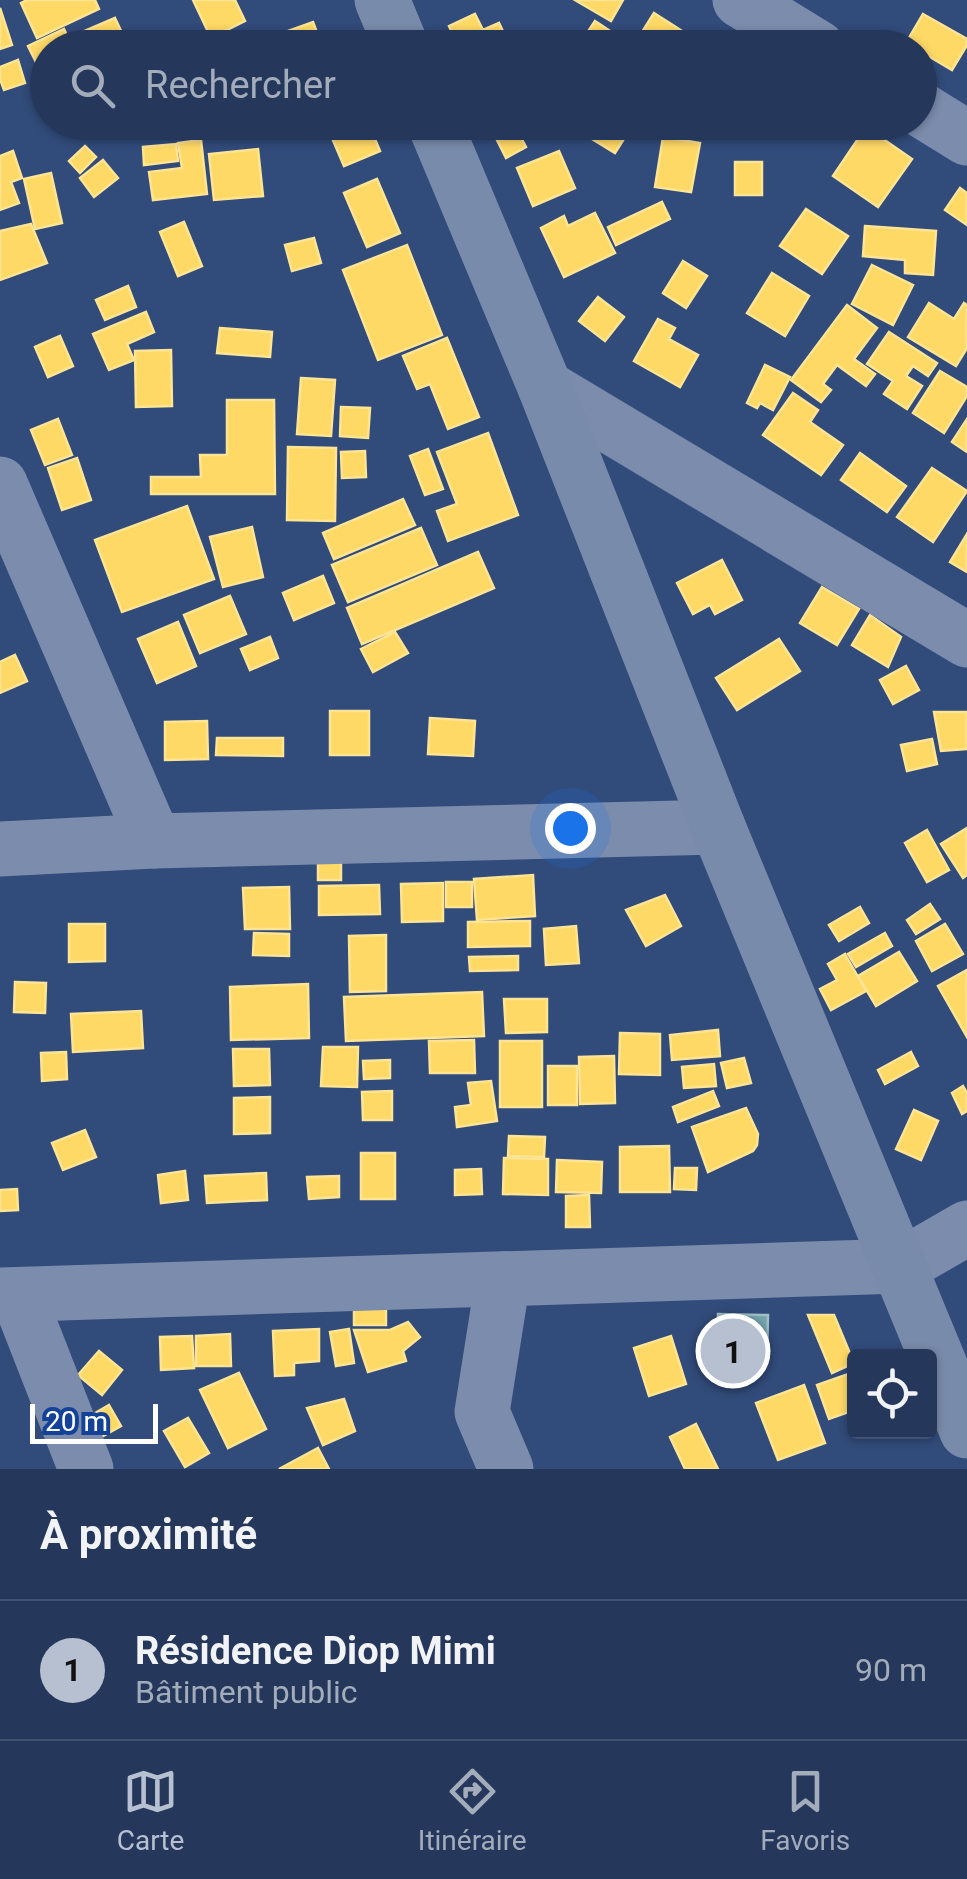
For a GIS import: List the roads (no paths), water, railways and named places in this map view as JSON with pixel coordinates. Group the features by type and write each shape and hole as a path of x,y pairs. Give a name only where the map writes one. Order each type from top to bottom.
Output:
{"main road":[{"path":"382,0 394,30"},
{"path":"442,140 545,387 718,828 967,1431"}],"street":[{"path":"740,0 789,30"},
{"path":"937,119 967,138"},
{"path":"545,387 967,640"},
{"path":"0,484 154,841"},
{"path":"0,849 154,841 718,828"},
{"path":"86,1469 9,1295 900,1266 967,1228"},
{"path":"503,1279 482,1412 506,1469"}],"place":[{"name":"Résidence Diop Mimi","path":"733,1351"}]}
